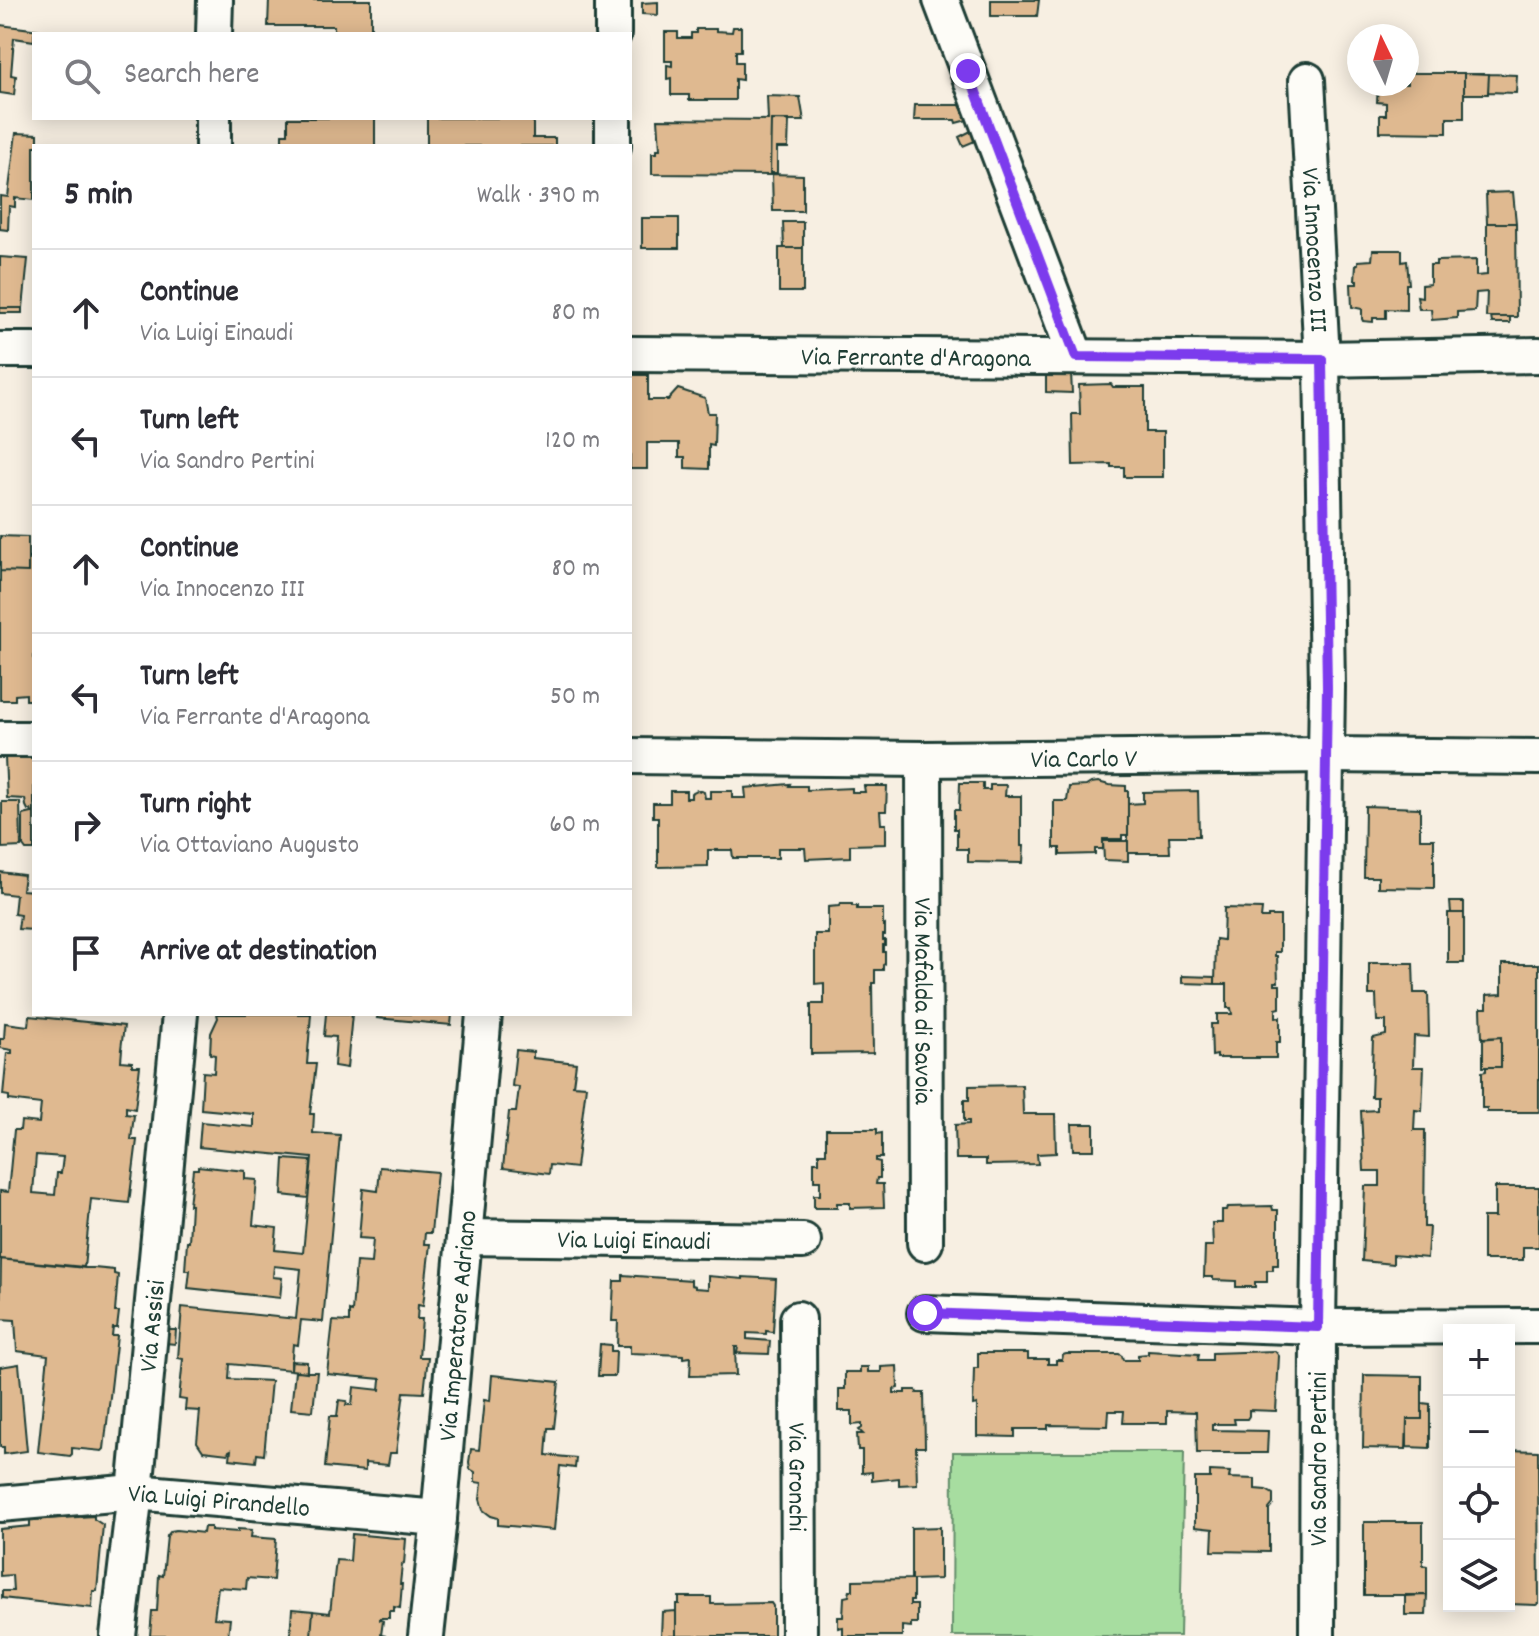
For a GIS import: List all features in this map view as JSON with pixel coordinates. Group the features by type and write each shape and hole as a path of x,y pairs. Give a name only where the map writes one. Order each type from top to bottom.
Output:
{"street":[{"path":"214,32 215,0"},
{"path":"613,0 613,32"},
{"path":"941,0 1076,357"},
{"name":"Via Innocenzo III","path":"1307,80 1322,359 1327,755"},
{"path":"213,120 213,144"},
{"path":"613,120 613,144"},
{"path":"0,350 32,350"},
{"name":"Via Ferrante d'Aragona","path":"632,354 1322,359 1539,355"},
{"path":"0,739 32,739"},
{"name":"Via Carlo V","path":"632,756 924,759 1327,755 1539,757"},
{"name":"Via Sandro Pertini","path":"1317,1636 1318,1327 1327,755"},
{"name":"Via Mafalda di Savoia","path":"924,759 925,1243"},
{"name":"Via Assisi","path":"118,1636 135,1492 180,1016"},
{"name":"Via Imperatore Adriano","path":"426,1636 484,1016"},
{"name":"Via Luigi Einaudi","path":"464,1237 803,1241"},
{"path":"925,1313 1318,1327 1539,1326"},
{"name":"Via Gronchi","path":"798,1319 799,1636"},
{"name":"Via Luigi Pirandello","path":"0,1504 135,1492 439,1518"}],"green space":[{"path":"953,1452 1184,1452 1180,1636 952,1636"}],"building":[{"path":"269,0 371,0 371,32 334,32 334,26 268,26"},
{"path":"991,0 1039,0 1037,16 991,16"},
{"path":"658,2 658,15 642,14 642,3"},
{"path":"0,25 39,30 32,32 32,41 14,38 11,75 16,76 14,95 0,93"},
{"path":"733,27 741,27 741,51 736,51 736,62 742,62 742,80 735,79 735,100 689,100 689,95 671,95 667,65 672,66 672,61 665,61 665,32 678,32 678,38 691,38 691,33 696,33 696,29 732,32"},
{"path":"1419,73 1464,73 1464,118 1447,118 1447,133 1380,132 1380,115 1386,115 1386,103 1377,102 1377,96 1419,96"},
{"path":"1464,73 1489,74 1488,94 1464,94"},
{"path":"1489,74 1517,75 1516,93 1488,92"},
{"path":"767,96 800,97 804,121 771,120 770,175 652,174 652,153 660,149 658,119 768,120"},
{"path":"915,105 960,105 967,120 956,123 955,120 914,120"},
{"path":"288,120 375,120 375,144 282,144 282,134 288,134"},
{"path":"427,120 533,120 533,138 555,138 555,144 427,144"},
{"path":"771,120 789,120 788,148 777,148 777,173 770,173"},
{"path":"971,131 975,141 963,146 959,137"},
{"path":"16,133 38,134 38,144 32,144 32,200 15,198 15,207 9,206 8,230 0,229 0,196 8,197"},
{"path":"772,174 803,175 803,211 773,211"},
{"path":"1513,192 1516,223 1487,223 1486,193"},
{"path":"642,218 679,218 679,248 642,248"},
{"path":"783,222 803,222 803,248 784,248"},
{"path":"1487,223 1516,223 1517,317 1486,317 1487,292 1476,293 1475,311 1457,312 1457,318 1432,320 1431,309 1419,309 1417,296 1422,297 1422,285 1430,284 1430,265 1436,265 1436,261 1476,260 1476,276 1487,275"},
{"path":"779,248 803,248 803,292 779,292"},
{"path":"1373,250 1402,250 1402,262 1407,261 1409,284 1406,284 1406,310 1386,309 1386,318 1373,318 1373,322 1363,321 1362,309 1352,307 1351,284 1357,284 1358,261 1372,260"},
{"path":"0,257 28,259 23,308 0,308"},
{"path":"0,308 22,308 22,313 0,313"},
{"path":"1491,317 1510,317 1510,323 1492,323"},
{"path":"1046,373 1071,373 1072,393 1046,392"},
{"path":"632,375 648,375 648,400 668,400 678,389 705,398 708,413 715,413 714,446 709,445 709,469 685,468 685,457 679,457 679,443 647,443 647,469 632,469"},
{"path":"1111,384 1113,387 1145,387 1145,432 1163,432 1163,477 1124,477 1124,467 1111,467 1111,464 1073,465 1072,414 1080,414 1079,385"},
{"path":"0,536 28,537 28,572 0,571"},
{"path":"28,558 32,558 32,700 26,700 26,694 15,695 15,700 0,700 0,571 28,572"},
{"path":"32,754 32,813 25,799 7,798 6,756"},
{"path":"1098,782 1126,786 1128,835 1122,835 1122,839 1103,839 1103,849 1095,849 1095,854 1060,855 1060,848 1054,848 1054,801 1067,801 1069,787"},
{"path":"960,783 983,783 983,790 990,790 990,785 1006,785 1005,796 1021,796 1023,863 968,862 968,849 957,849 954,810 959,810"},
{"path":"790,784 807,786 807,790 852,788 852,792 865,792 864,786 887,786 886,811 880,811 881,824 886,824 886,844 850,845 850,857 806,859 805,848 778,848 778,858 733,858 732,850 708,850 708,866 658,867 658,817 653,817 653,803 670,803 670,791 686,791 686,798 691,798 691,793 697,790 704,792 705,798 710,798 710,791 732,791 732,798 746,798 745,788"},
{"path":"1198,791 1199,836 1169,836 1170,853 1128,853 1128,804 1143,803 1143,792"},
{"path":"2,802 20,802 21,847 2,848"},
{"path":"1365,806 1420,808 1420,839 1434,839 1434,888 1378,887 1378,877 1364,877"},
{"path":"32,813 32,850 26,850 23,846 23,815"},
{"path":"1103,841 1128,841 1128,861 1104,860"},
{"path":"0,872 24,875 22,890 32,891 32,930 18,929 20,915 14,914 16,895 0,893"},
{"path":"1450,902 1464,902 1464,913 1451,913"},
{"path":"852,904 857,909 883,909 885,964 883,970 875,970 875,983 872,983 873,1053 811,1054 811,1004 824,1004 824,983 815,984 815,934 828,934 828,907"},
{"path":"1224,908 1262,909 1261,918 1280,916 1280,952 1275,952 1278,982 1275,985 1280,985 1280,1008 1276,1009 1276,1018 1280,1017 1280,1042 1276,1042 1276,1058 1212,1056 1211,1024 1217,1024 1217,1014 1232,1014 1231,1008 1227,1008 1227,984 1215,984 1216,939 1223,940"},
{"path":"1448,913 1464,913 1464,963 1448,963"},
{"path":"1369,963 1413,963 1414,993 1428,993 1429,1037 1414,1036 1413,1067 1424,1067 1422,1111 1415,1110 1414,1130 1425,1130 1424,1227 1429,1227 1427,1258 1393,1255 1393,1264 1362,1261 1365,1186 1380,1186 1380,1171 1364,1171 1361,1111 1377,1110 1377,1097 1371,1097 1373,1038 1386,1035 1386,1021 1377,1021 1376,995 1369,995"},
{"path":"1502,964 1539,964 1539,1112 1487,1112 1487,1108 1482,1108 1482,1072 1486,1071 1486,1067 1501,1067 1501,1037 1482,1039 1481,1008 1487,1008 1487,995 1502,994"},
{"path":"1182,976 1215,977 1215,984 1182,983"},
{"path":"29,1016 124,1026 121,1061 140,1066 135,1109 126,1107 126,1114 134,1115 131,1140 137,1140 129,1203 91,1199 84,1268 0,1259 0,1191 8,1192 14,1130 20,1130 21,1121 39,1123 41,1104 9,1100 9,1096 3,1095 7,1053 12,1053 12,1050 0,1048 0,1039 4,1039 5,1023 28,1026","holes":["36,1155 63,1157 61,1173 57,1173 55,1195 33,1193"]},
{"path":"311,1016 307,1064 316,1064 310,1114 314,1114 313,1133 340,1135 323,1322 301,1320 298,1345 293,1344 291,1370 230,1364 229,1379 271,1381 264,1455 257,1454 256,1462 230,1459 231,1450 228,1454 203,1451 197,1442 200,1411 185,1410 186,1400 179,1399 183,1359 178,1358 182,1307 296,1319 301,1269 274,1266 273,1277 282,1278 280,1298 188,1288 190,1270 185,1270 193,1169 198,1169 198,1166 245,1171 245,1179 257,1180 253,1225 277,1228 275,1250 303,1253 312,1158 199,1147 201,1122 254,1127 254,1114 201,1109 203,1072 214,1073 215,1055 210,1054 211,1033 218,1018"},
{"path":"326,1016 352,1016 347,1068 334,1066 336,1037 324,1036"},
{"path":"378,1016 452,1016 451,1025"},
{"path":"1501,1037 1501,1067 1483,1067 1483,1038"},
{"path":"516,1050 533,1052 533,1058 576,1063 573,1085 586,1086 576,1168 550,1165 549,1174 503,1168 509,1112 516,1112 519,1087 512,1086"},
{"path":"1022,1085 1023,1114 1055,1114 1056,1153 1037,1154 1038,1164 986,1165 986,1159 956,1159 955,1125 969,1124 969,1121 964,1121 964,1100 969,1100 969,1086"},
{"path":"1072,1124 1094,1124 1094,1150 1073,1150"},
{"path":"826,1129 877,1129 877,1134 882,1133 882,1158 876,1158 880,1162 880,1178 877,1178 876,1184 883,1184 884,1207 850,1208 850,1203 837,1203 837,1208 814,1208 814,1195 820,1195 820,1181 814,1181 814,1162 819,1162 819,1153 826,1153"},
{"path":"284,1159 311,1161 308,1198 282,1195"},
{"path":"380,1167 437,1172 431,1233 425,1233 424,1244 430,1244 423,1306 418,1305 417,1319 422,1319 419,1357 428,1357 424,1393 404,1392 396,1453 390,1453 388,1465 365,1463 365,1471 325,1467 330,1416 337,1416 339,1400 352,1405 354,1387 380,1390 381,1379 327,1374 333,1321 349,1322 349,1311 352,1312 356,1262 371,1263 373,1239 359,1238 363,1189 378,1191"},
{"path":"1495,1187 1539,1187 1539,1247 1523,1247 1523,1260 1483,1260 1483,1217 1495,1217"},
{"path":"1272,1206 1273,1210 1278,1210 1278,1265 1273,1265 1273,1270 1267,1270 1267,1282 1255,1282 1255,1287 1236,1287 1236,1281 1204,1277 1205,1246 1213,1246 1212,1223 1222,1223 1222,1210 1227,1207"},
{"path":"1,1259 114,1270 114,1274 118,1275 115,1312 119,1312 117,1328 113,1328 112,1336 117,1336 102,1451 72,1448 70,1456 38,1452 48,1355 17,1351 15,1320 0,1319"},
{"path":"623,1275 691,1280 695,1288 708,1289 708,1276 776,1279 773,1332 747,1333 747,1339 770,1341 769,1354 737,1353 738,1347 735,1347 736,1375 690,1376 691,1357 630,1353 630,1346 617,1346 618,1321 612,1321 614,1281 623,1281"},
{"path":"168,1330 176,1330 175,1344 166,1343"},
{"path":"600,1344 611,1345 611,1351 616,1351 615,1376 598,1376"},
{"path":"1148,1351 1199,1354 1198,1360 1212,1360 1212,1353 1275,1351 1279,1356 1276,1411 1249,1410 1247,1419 1234,1419 1235,1424 1212,1424 1212,1430 1268,1431 1267,1453 1197,1453 1196,1412 1167,1411 1167,1423 1123,1423 1124,1411 1109,1411 1108,1426 1048,1425 1048,1429 1015,1429 1015,1437 977,1436 977,1404 973,1405 974,1368 978,1368 978,1353 1028,1353 1028,1359 1048,1359 1048,1364 1056,1364 1056,1360 1062,1360 1066,1354 1119,1354 1123,1360 1138,1360 1138,1355 1148,1354"},
{"path":"291,1361 307,1362 307,1372 291,1370"},
{"path":"19,1364 27,1451 4,1454 4,1447 0,1447 0,1367"},
{"path":"897,1366 898,1388 894,1389 894,1393 916,1390 917,1393 924,1393 925,1447 916,1447 917,1484 899,1485 899,1478 872,1481 872,1472 862,1473 862,1450 858,1450 857,1434 863,1434 859,1430 862,1424 852,1425 852,1411 839,1411 839,1389 845,1389 845,1372 860,1372 860,1367 868,1367 868,1372 881,1372 881,1367"},
{"path":"295,1371 317,1372 313,1411 291,1409"},
{"path":"492,1375 559,1382 554,1428 548,1428 546,1455 576,1458 575,1468 560,1466 554,1530 498,1525 498,1518 483,1510 480,1499 482,1483 475,1482 475,1472 470,1469 469,1462 471,1449 479,1450 484,1400 490,1401"},
{"path":"1364,1375 1422,1376 1422,1419 1407,1419 1406,1449 1363,1448"},
{"path":"1422,1403 1430,1404 1430,1448 1407,1447 1407,1419 1422,1419"},
{"path":"1515,1450 1538,1451 1539,1603 1515,1604"},
{"path":"1210,1471 1230,1472 1229,1478 1255,1479 1255,1489 1273,1494 1273,1504 1269,1509 1269,1552 1212,1551 1213,1529 1195,1527 1195,1478 1210,1478"},
{"path":"94,1516 103,1525 97,1591 93,1591 92,1608 2,1598 2,1591 13,1591 12,1575 0,1576 0,1529 30,1526 30,1520"},
{"path":"1364,1522 1423,1522 1427,1595 1364,1595"},
{"path":"204,1527 238,1532 238,1529 252,1530 251,1537 276,1539 273,1580 247,1578 246,1589 218,1587 214,1618 230,1619 228,1636 150,1636 152,1611 157,1611 159,1575 163,1576 167,1536 176,1530 203,1533"},
{"path":"940,1527 940,1579 913,1580 913,1601 910,1605 917,1605 917,1623 911,1623 911,1627 902,1626 902,1636 843,1636 843,1627 838,1628 838,1617 843,1617 844,1597 853,1590 853,1580 911,1579 911,1528"},
{"path":"352,1534 406,1539 400,1608 394,1607 394,1611 389,1611 389,1618 380,1618 383,1621 381,1635 386,1636 311,1636 313,1611 330,1613 336,1560 350,1561"},
{"path":"1427,1595 1426,1615 1405,1615 1405,1596"},
{"path":"679,1597 711,1597 711,1604 771,1603 773,1636 676,1636 676,1604 679,1604"},
{"path":"292,1609 313,1611 311,1636 290,1636"},
{"path":"676,1611 676,1636 661,1636 662,1612"}],"route":[{"path":"925,1313 1318,1327 1327,687 1322,359 1076,357 968,71"}]}
